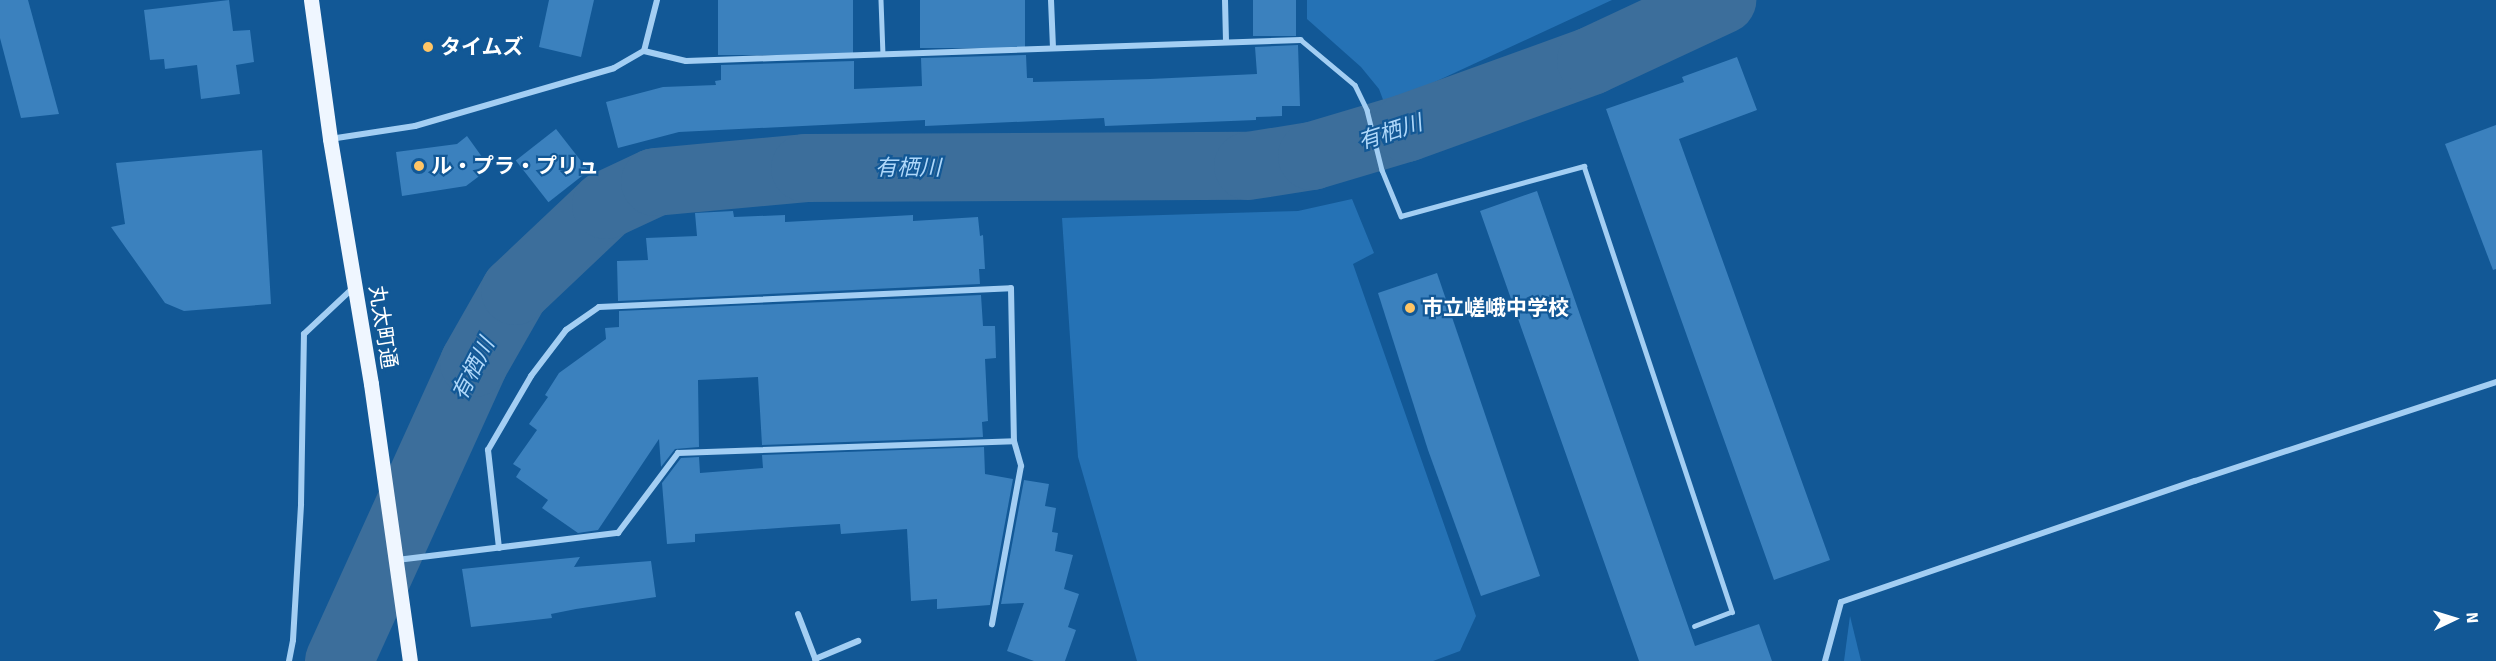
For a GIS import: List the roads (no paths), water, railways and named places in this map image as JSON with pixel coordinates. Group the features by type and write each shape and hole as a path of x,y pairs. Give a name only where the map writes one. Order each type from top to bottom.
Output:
{"main road":[{"name":"丸太町通","path":"310,0 330,140 356,285 410,661"}],"street":[{"path":"644,51 657,0"},
{"path":"1051,0 1053,48"},
{"path":"1225,0 1226,42"},
{"path":"330,140 415,126 614,68 644,51 686,61 1301,40"},
{"path":"289,661 293,640 302,504 304,334 356,285"},
{"path":"498,548 488,450 531,375 567,330 599,308 1011,288 1014,441 1022,466 992,624"},
{"path":"1825,661 1841,602 2195,480 2496,382"},
{"path":"395,561 618,533 678,453 1014,441"},
{"path":"798,614 816,660 858,641"}],"lane":[{"path":"881,0 883,54"},
{"path":"1301,40 1355,85 1367,110 1382,170 1401,216 1584,166 1732,612 1695,626"}],"waterway":[{"name":"有栖川","path":"339,661 474,363 515,291 606,205 655,182 805,168 1248,166 1312,156 1406,128 1591,61 1722,0"}],"place":[{"name":"タイムズ","path":"428,47"},
{"name":"ル・プラ・プリュ","path":"419,166"},
{"name":"市立嵯峨中学校","path":"1410,308"}]}
